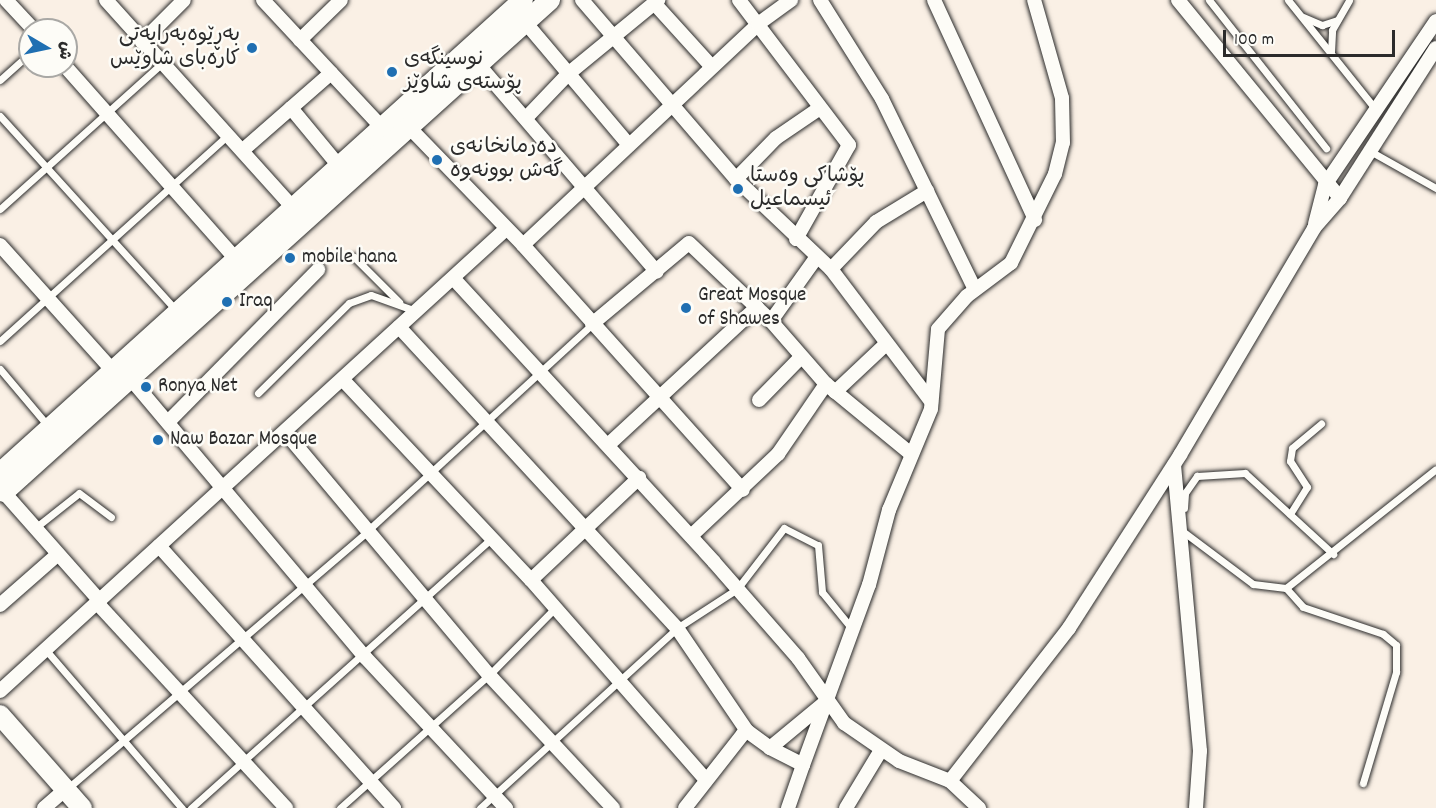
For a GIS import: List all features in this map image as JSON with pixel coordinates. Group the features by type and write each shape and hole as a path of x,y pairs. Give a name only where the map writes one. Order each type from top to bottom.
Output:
{"street":[{"path":"6,0 23,18"},
{"path":"106,0 161,64 243,150 293,208"},
{"path":"142,42 184,0"},
{"path":"264,0 331,73 394,127 523,245 743,490"},
{"path":"300,39 341,0"},
{"path":"1,485 394,127 520,7 550,0"},
{"path":"582,0 736,180 816,258 831,269 931,401"},
{"path":"739,0 849,145 796,239"},
{"path":"523,245 758,24 791,0"},
{"path":"820,0 882,99 975,290"},
{"path":"934,0 1035,220"},
{"path":"788,808 854,630 911,454 931,401 938,329 975,290 1011,263 1035,220 1063,143 1062,98 1034,0"},
{"path":"1178,0 1325,185 1340,198"},
{"path":"526,118 568,74 656,2 712,67"},
{"path":"1,485 49,428 121,374 177,311 339,165 478,64 520,7"},
{"path":"520,7 568,74 629,145"},
{"path":"1314,228 1325,185 1436,21"},
{"path":"950,781 1069,628 1174,465 1314,228 1340,198 1436,48"},
{"path":"478,64 657,272"},
{"path":"243,150 331,73"},
{"path":"75,78 237,259"},
{"path":"291,108 339,165"},
{"path":"736,180 776,138 820,108"},
{"path":"831,269 876,222 927,191"},
{"path":"0,691 220,489 344,381 506,229"},
{"path":"592,324 689,243 771,321 830,388 911,454"},
{"path":"0,245 168,422 220,489 305,584 365,657 433,727 506,808"},
{"path":"771,321 816,258"},
{"path":"168,422 318,270"},
{"path":"454,279 691,536 828,700 844,723 881,750 950,781 979,808"},
{"path":"608,445 658,396 757,307"},
{"path":"399,327 488,419 677,628 747,731 770,748 803,765"},
{"path":"691,536 743,490 778,454 830,388 887,343"},
{"path":"759,400 801,357"},
{"path":"344,381 531,580 705,779"},
{"path":"285,432 365,533 427,601 489,675 613,808"},
{"path":"1174,465 1200,751 1196,808"},
{"path":"531,580 639,478"},
{"path":"1,485 35,528 179,695 286,808"},
{"path":"159,546 303,711 394,808"},
{"path":"0,604 58,554"},
{"path":"770,748 828,700"},
{"path":"0,715 82,808"},
{"path":"685,808 705,779 747,731"},
{"path":"846,808 881,750"},
{"path":"44,808 66,789"}],"lane":[{"path":"1209,0 1326,148"},
{"path":"1288,0 1376,110"},
{"path":"1333,57 1330,38 1336,20 1349,0"},
{"path":"1301,16 1322,25 1336,20"},
{"path":"0,80 18,64"},
{"path":"0,210 161,64"},
{"path":"0,116 177,311"},
{"path":"0,341 174,188 228,135"},
{"path":"1370,151 1436,188"},
{"path":"354,257 399,302"},
{"path":"258,393 349,303 371,295 399,302 416,311"},
{"path":"66,789 123,744 365,533 539,370 592,324"},
{"path":"0,369 49,428"},
{"path":"1290,514 1307,487 1290,461 1292,448 1321,424"},
{"path":"1286,588 1333,554 1436,469"},
{"path":"1333,554 1245,473 1197,476 1185,494 1179,528 1253,584 1286,588 1303,607 1383,634 1396,645 1396,672 1363,783"},
{"path":"35,528 79,494 111,517"},
{"path":"480,808 621,684 677,628 737,589 784,528 819,545 822,592 854,630"},
{"path":"191,808 245,765 427,601 492,538"},
{"path":"339,808 433,727 489,675 555,608"},
{"path":"45,649 123,744 182,808"}],"place":[{"name":"بەڕێوەبەرایەتی کارەبای شاوێس","path":"252,48"},
{"name":"نوسینگەی پۆستەی شاوێز","path":"392,72"},
{"name":"دەرمانخانەی گەش بوونەوە","path":"437,160"},
{"name":"پۆشاکی وەستا ئیسماعیل","path":"738,189"},
{"name":"mobile hana","path":"290,258"},
{"name":"Iraq","path":"227,302"},
{"name":"Great Mosque of Shawes","path":"686,308"},
{"name":"Ronya Net","path":"146,387"},
{"name":"Naw Bazar Mosque","path":"158,440"}]}
